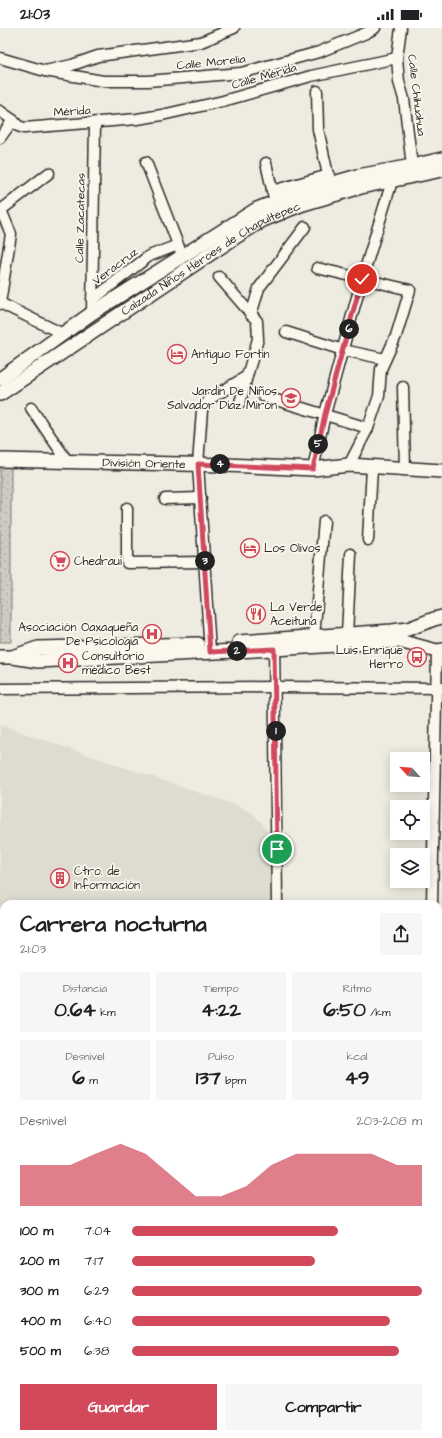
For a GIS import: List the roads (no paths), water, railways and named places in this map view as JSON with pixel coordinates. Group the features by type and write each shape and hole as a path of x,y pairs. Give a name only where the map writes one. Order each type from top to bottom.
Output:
{"main road":[{"name":"Calzada Niños Héroes de Chapultepec","path":"0,379 180,251 257,209 274,196 298,193 329,179 358,176 442,159"},
{"name":"Calzada Niños Héroes de Chapultepec","path":"0,394 263,220 303,204 361,187 442,170"},
{"name":"División Oriente","path":"0,460 198,464 313,469 349,465 372,468 442,471"},
{"path":"274,644 314,638 408,629 442,617"},
{"path":"408,629 408,644"},
{"path":"6,657 38,648 210,648 274,644 399,641 440,651"}],"street":[{"path":"44,71 72,65 98,56 201,42 234,28"},
{"name":"Calle Morelia","path":"0,58 44,71 102,81 148,81 241,73 319,52 366,33 374,28"},
{"name":"Calle Chihuahua","path":"401,28 397,58 399,82 404,100 412,166"},
{"name":"Calle Mérida","path":"137,119 223,101 311,76 397,58"},
{"path":"316,91 318,129 329,179"},
{"name":"Mérida","path":"0,111 13,120 18,126 24,128 137,119"},
{"path":"0,138 13,120"},
{"name":"Calle Zacatecas","path":"92,313 95,123"},
{"path":"146,162 180,251"},
{"path":"266,163 274,196"},
{"path":"49,173 1,211 11,234 0,303 63,334"},
{"path":"313,469 325,414 362,279 392,180"},
{"path":"251,315 259,288 304,227"},
{"name":"Veracruz","path":"92,300 149,256 180,251"},
{"path":"317,268 410,290 396,336 381,369 379,396 368,428 349,465"},
{"path":"219,277 257,321 258,339 240,403"},
{"path":"286,332 343,350 385,359"},
{"path":"210,648 198,464 202,410 208,400 247,376"},
{"path":"403,387 405,469"},
{"path":"263,396 368,428"},
{"path":"31,408 68,462"},
{"path":"368,540 372,468"},
{"path":"165,499 201,498"},
{"path":"127,508 127,574"},
{"path":"314,638 324,521"},
{"path":"347,635 351,554"},
{"path":"127,563 205,562"},
{"path":"274,644 277,900"},
{"path":"432,900 440,651"},
{"path":"0,689 275,687 440,688"}],"place":[{"name":"Antiguo Fortin","path":"177,354"},
{"name":"Jardin De Niños Salvador Díaz Mirón","path":"291,398"},
{"name":"Los Olivos","path":"250,548"},
{"name":"Chedraui","path":"60,561"},
{"name":"La Verde Aceituna","path":"256,614"},
{"name":"Asociación Oaxaqueña De Psicología","path":"152,634"},
{"name":"Luis Enrique Herro","path":"417,657"},
{"name":"Consultorio médico Best","path":"68,663"},
{"name":"Ctro. de Información","path":"60,878"}]}
